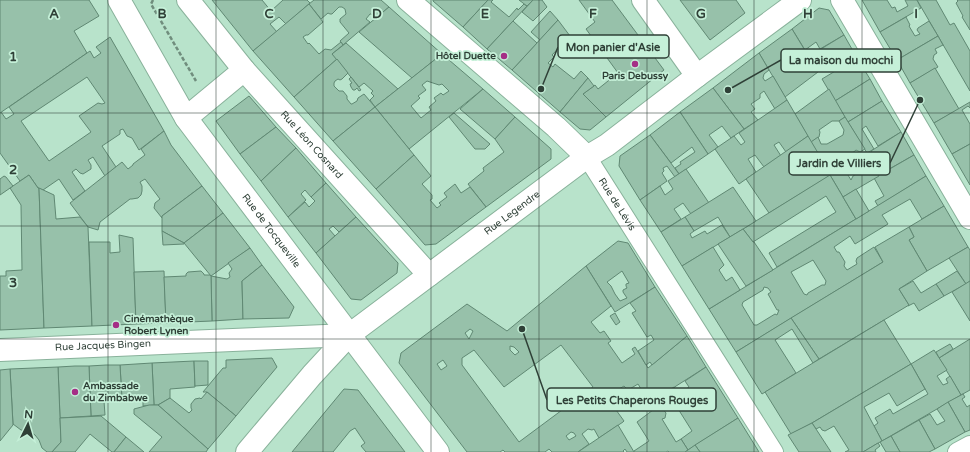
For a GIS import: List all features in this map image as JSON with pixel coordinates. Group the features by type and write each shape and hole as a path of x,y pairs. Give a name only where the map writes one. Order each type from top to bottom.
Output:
{"street":[{"name":"Rue de Tocqueville","path":"119,0 186,118 438,452"},
{"path":"186,118 244,70 188,0"},
{"name":"Rue de Lévis","path":"408,0 551,123 587,157 774,452"},
{"path":"642,0 697,76"},
{"name":"Rue Legendre","path":"247,452 312,375 349,335 697,76 776,7 800,0"},
{"path":"842,0 970,218"},
{"name":"Rue Léon Cosnard","path":"244,70 429,275"},
{"name":"Rue Jacques Bingen","path":"0,350 349,335"},
{"path":"957,452 970,445"}],"path":[{"path":"153,0 151,4 197,84"}],"building":[{"path":"0,0 89,0 99,16 74,31 87,53 0,113"},
{"path":"212,0 262,0 271,11 283,0 307,0 310,3 286,24 279,17 270,24 277,32 253,51"},
{"path":"314,0 381,0 389,7 376,18 370,14 366,19 370,22 343,45 340,41 349,33 340,22 340,19 346,14 345,9 339,7 332,14 328,13 321,19 309,4"},
{"path":"433,0 488,0 463,27"},
{"path":"488,0 493,0 491,2 509,17 517,8 518,10 524,4 527,6 487,49 463,27"},
{"path":"519,0 533,0 527,6"},
{"path":"533,0 542,0 547,7 533,21 522,12"},
{"path":"579,0 612,0 664,70 606,117 583,94 595,85 598,89 618,73 586,29 595,22"},
{"path":"680,0 736,0 745,13 710,40"},
{"path":"862,0 887,0 892,8 895,7 897,12 908,6 905,0 917,0 921,8 880,32"},
{"path":"917,0 936,0 950,25 954,23 970,51 970,91"},
{"path":"957,0 970,0 970,30 962,17 963,16 956,3 958,1"},
{"path":"309,4 323,22 308,35 303,37 308,44 309,43 319,54 325,49 331,50 341,42 343,45 332,54 337,59 294,97 253,51"},
{"path":"389,7 442,54 412,78 359,32"},
{"path":"819,8 829,10 844,35 820,49 816,42 805,50 792,29"},
{"path":"550,11 558,20 540,40 531,32"},
{"path":"906,17 915,36 920,34 917,30 918,28 929,21 938,36 897,60 880,32"},
{"path":"558,20 570,36 552,55 554,57 548,63 553,67 555,64 574,79 581,71 588,78 560,112 512,70"},
{"path":"513,21 537,43 512,70 487,49"},
{"path":"792,29 818,72 785,97 759,53"},
{"path":"844,35 857,58 834,72 829,64 824,64 821,60 825,57 824,55 820,58 816,52"},
{"path":"938,36 943,45 935,49 937,53 934,55 933,59 938,67 910,83 897,60"},
{"path":"110,37 164,131 139,150 132,138 127,136 123,129 120,130 120,134 102,146 116,167 105,176 93,157 88,160 91,165 91,169 83,174 76,169 72,172 85,191 73,200 59,179 43,190 38,188 29,175 20,181 0,153 0,113 1,112 6,119 14,114 9,107 90,51 94,58 101,53 96,47","holes":["87,77 105,103 98,103 79,116 91,132 49,161 21,121"]},
{"path":"346,43 398,89 375,107 370,100 374,96 371,93 373,91 364,83 359,87 332,54"},
{"path":"759,53 769,70 764,74 763,78 765,81 773,76 787,100 775,109 764,91 760,94 760,98 751,104 755,109 751,112 758,120 744,129 713,88"},
{"path":"442,54 483,89 409,149 375,107","holes":["427,81 439,85 442,84 449,91 443,95 441,93 434,98 436,101 429,107 431,110 421,118 411,106 420,98 418,96 426,90 422,85"]},
{"path":"857,58 870,79 835,101 822,79"},
{"path":"337,59 348,73 342,79 335,81 334,86 339,91 343,91 351,104 357,101 358,98 364,94 375,107 333,141 294,97"},
{"path":"935,68 959,109 934,123 910,83"},
{"path":"351,77 361,90 359,91 357,88 353,90 350,84 352,83 349,79"},
{"path":"588,78 594,86 583,94 606,117 590,130 580,129 560,112"},
{"path":"870,79 882,101 848,122 835,101"},
{"path":"713,88 744,129 731,138 722,126 709,135 718,147 708,154 680,112"},
{"path":"483,89 515,117 495,139 460,109"},
{"path":"829,89 845,117 839,121 832,121 819,130 819,137 811,142 795,114"},
{"path":"249,96 276,127 240,154 216,121"},
{"path":"787,100 808,136 786,152 779,142 774,145 781,156 764,167 755,155 748,159 756,172 739,184 715,149 734,136 741,145 745,142 739,133"},
{"path":"882,101 901,132 878,146 866,126 862,129 874,149 867,153 848,122"},
{"path":"970,102 970,108 968,106 962,110 970,124 970,144 952,154 934,123"},
{"path":"375,107 414,155 376,189 333,141"},
{"path":"680,112 708,154 679,174 675,168 681,164 680,162 695,152 692,147 671,163 650,135"},
{"path":"454,113 490,144 485,149 475,149 449,117"},
{"path":"515,117 551,149 551,159 486,207 468,184 484,171 483,168 504,152 495,139"},
{"path":"845,117 865,149 860,152 856,150 850,155 849,160 846,161 841,159 828,171 811,142 818,137 821,144 827,144 843,135 844,130 839,121"},
{"path":"276,127 296,148 261,181 240,154"},
{"path":"164,131 171,145 202,186 162,216 162,218 154,208 155,203 160,199 145,179 140,182 142,191 138,198 130,199 100,222 98,230 88,227 70,203 122,162 128,169 145,155 141,149"},
{"path":"901,132 914,155 884,172 871,151"},
{"path":"650,135 679,174 675,177 667,166 663,168 664,171 662,173 667,181 640,200 619,166 620,156"},
{"path":"808,136 831,175 769,213 746,179"},
{"path":"970,144 970,185 952,154"},
{"path":"296,148 326,183 311,197 305,190 301,194 306,200 288,217 261,181"},
{"path":"414,155 431,176 422,184 432,195 432,199 430,200 437,208 441,205 439,203 447,197 444,193 455,184 461,193 470,187 486,207 436,244 425,245 376,189"},
{"path":"914,155 926,176 878,206 875,201 884,196 874,178"},
{"path":"872,165 879,176 843,197 830,175 843,167 851,180 853,176"},
{"path":"686,169 709,203 691,214 683,203 674,209 681,219 661,232 640,200 660,186 665,195 673,189 668,181"},
{"path":"29,175 39,188 44,328 0,330 0,276 6,276 6,271 22,270 21,205 10,188"},
{"path":"830,175 856,219 777,267 769,253 836,212 826,196 753,242 743,229"},
{"path":"4,176 13,186 0,195 0,179"},
{"path":"926,176 944,206 922,219 910,199 882,215 888,224 855,244 850,236 834,247 845,262 844,266 847,270 857,264 857,258 874,247 883,262 736,352 709,309","holes":["813,260 826,281 825,285 822,285 807,295 804,294 791,272","764,287 768,288 771,292 768,294 777,310 779,310 777,315 775,314 757,325 754,325 742,305 743,302 763,290"]},
{"path":"326,183 356,217 339,232 333,226 329,229 335,236 316,253 288,217 305,202 309,207 315,201 311,197"},
{"path":"202,186 223,213 184,243 162,231 162,216"},
{"path":"733,187 756,221 730,237 718,217 694,231 685,217"},
{"path":"39,188 54,195 56,219 80,217 88,227 92,326 44,328"},
{"path":"856,189 869,211 856,219 843,197"},
{"path":"944,206 968,247 927,271 909,240 914,237 909,227"},
{"path":"223,213 250,248 211,276 184,243"},
{"path":"356,217 398,263 397,273 361,300 351,299 316,253"},
{"path":"685,217 694,231 690,234 692,238 705,231 707,234 722,225 730,237 682,266 661,232"},
{"path":"909,227 914,237 909,240 927,271 899,289 909,305 819,359 791,318 883,262 875,247"},
{"path":"743,229 754,242 773,270 746,286 718,244"},
{"path":"162,231 184,243 184,244 163,245"},
{"path":"119,235 133,238 136,324 92,326 89,242 110,242 110,253 120,252"},
{"path":"618,241 628,243 655,287 615,312 586,266","holes":["622,271 629,283 626,284 627,288 623,290 627,298 620,301 607,282"]},
{"path":"713,247 724,265 719,270 726,281 732,277 740,290 709,309 682,266"},
{"path":"968,247 970,250 970,281 966,284 949,258"},
{"path":"250,248 262,265 242,281 243,319 212,321 211,276 227,279 230,277 229,273 232,269 228,263"},
{"path":"262,265 294,307 289,318 243,319 242,281"},
{"path":"586,266 611,306 591,322 600,333 604,331 611,341 608,343 622,363 635,354 632,349 635,347 648,368 687,336 706,367 662,395 659,398 657,407 654,410 638,384 628,390 624,386 619,389 623,394 611,403 624,421 599,438 594,429 588,429 582,434 589,444 578,452 552,452 549,449 545,452 505,452 503,450 500,452 467,452 399,363 401,353 467,304 507,331","holes":["470,329 473,331 469,339 465,333","561,345 593,387 519,442 462,365 462,358 474,350 504,387","510,346 514,347 519,352 515,355 510,350","443,360 447,366 441,370 437,364","571,432 574,433 576,436 569,440 566,436"]},
{"path":"164,271 166,323 136,324 134,272"},
{"path":"201,271 204,275 211,276 212,321 166,323 164,277 186,276 188,272"},
{"path":"957,271 966,284 944,296 936,284"},
{"path":"913,281 921,293 936,284 944,296 919,311 914,303 908,306 909,305 899,289"},
{"path":"970,281 970,321 952,292"},
{"path":"655,287 687,336 652,365 650,362 646,365 638,351 654,340 651,335 647,337 632,313 636,311 630,303"},
{"path":"615,313 620,322 616,325 610,316"},
{"path":"791,318 819,359 813,363 792,329 775,340 796,373 762,394 736,352"},
{"path":"884,320 911,364 791,434 765,392"},
{"path":"970,339 970,390 961,395 939,358"},
{"path":"950,344 953,349 939,358 936,352"},
{"path":"934,350 947,370 937,376 943,385 948,383 946,379 950,376 961,395 882,441 874,426 878,423 875,418 890,409 893,414 928,394 911,364"},
{"path":"272,358 277,367 236,416 207,392 203,392 223,368 226,368 226,360"},
{"path":"194,361 195,387 170,389 170,398 158,405 154,405 152,363"},
{"path":"194,361 208,361 208,385 195,386"},
{"path":"152,363 154,405 143,406 143,398 122,399 120,365"},
{"path":"911,364 925,389 897,406 889,393 864,407 882,441 863,452 845,452 849,450 834,426 825,431 820,427 816,429 812,423"},
{"path":"120,365 122,400 104,401 105,415 91,416 89,366"},
{"name":"Ambassade du Zimbabwe","path":"89,366 91,416 60,418 58,367"},
{"path":"58,367 61,442 52,452 47,452 42,448 35,435 29,431 21,430 13,424 10,369"},
{"path":"706,367 738,418 688,450 681,439 692,431 675,404 664,410 658,403 660,397 674,387 679,394 689,387 685,381"},
{"path":"10,369 13,425 0,441 0,370"},
{"path":"344,389 358,390 405,452 366,452 361,446 365,443 355,428 350,431 333,452 292,452"},
{"path":"207,392 236,416 208,449 158,405 170,398 189,413 192,410 191,404 195,399 201,399"},
{"path":"963,394 965,397 962,399 967,407 970,405 970,430 965,432 948,402"},
{"path":"948,402 965,432 935,449 919,420 930,414 937,425 945,421 937,409"},
{"path":"658,403 666,413 665,418 662,419 676,442 681,439 688,450 685,452 634,452 649,441 637,422 657,407"},
{"path":"149,405 158,405 208,449 206,452 149,452 162,437 134,414 134,409"},
{"path":"101,416 126,437 114,452 90,434 75,452 52,452 61,442 60,418"},
{"path":"738,418 759,452 700,452 695,445"},
{"path":"919,420 935,449 929,452 900,452 891,436"},
{"path":"812,423 831,452 799,452 788,435"},
{"path":"618,425 634,452 627,452 625,449 623,451 624,452 578,452"},
{"path":"891,436 900,452 886,452 880,442"},
{"path":"126,437 144,452 114,452"},
{"path":"878,443 880,446 875,450 876,452 863,452"},
{"path":"695,445 700,452 685,452 688,450"}],"place":[{"name":"Hôtel Duette","path":"504,56"},
{"name":"Paris Debussy","path":"635,64"},
{"name":"Mon panier d'Asie","path":"541,89"},
{"name":"La maison du mochi","path":"728,90"},
{"name":"Jardin de Villiers","path":"920,100"},
{"name":"Cinémathèque Robert Lynen","path":"116,325"},
{"name":"Les Petits Chaperons Rouges","path":"522,329"},
{"name":"Ambassade du Zimbabwe","path":"75,392"}]}
